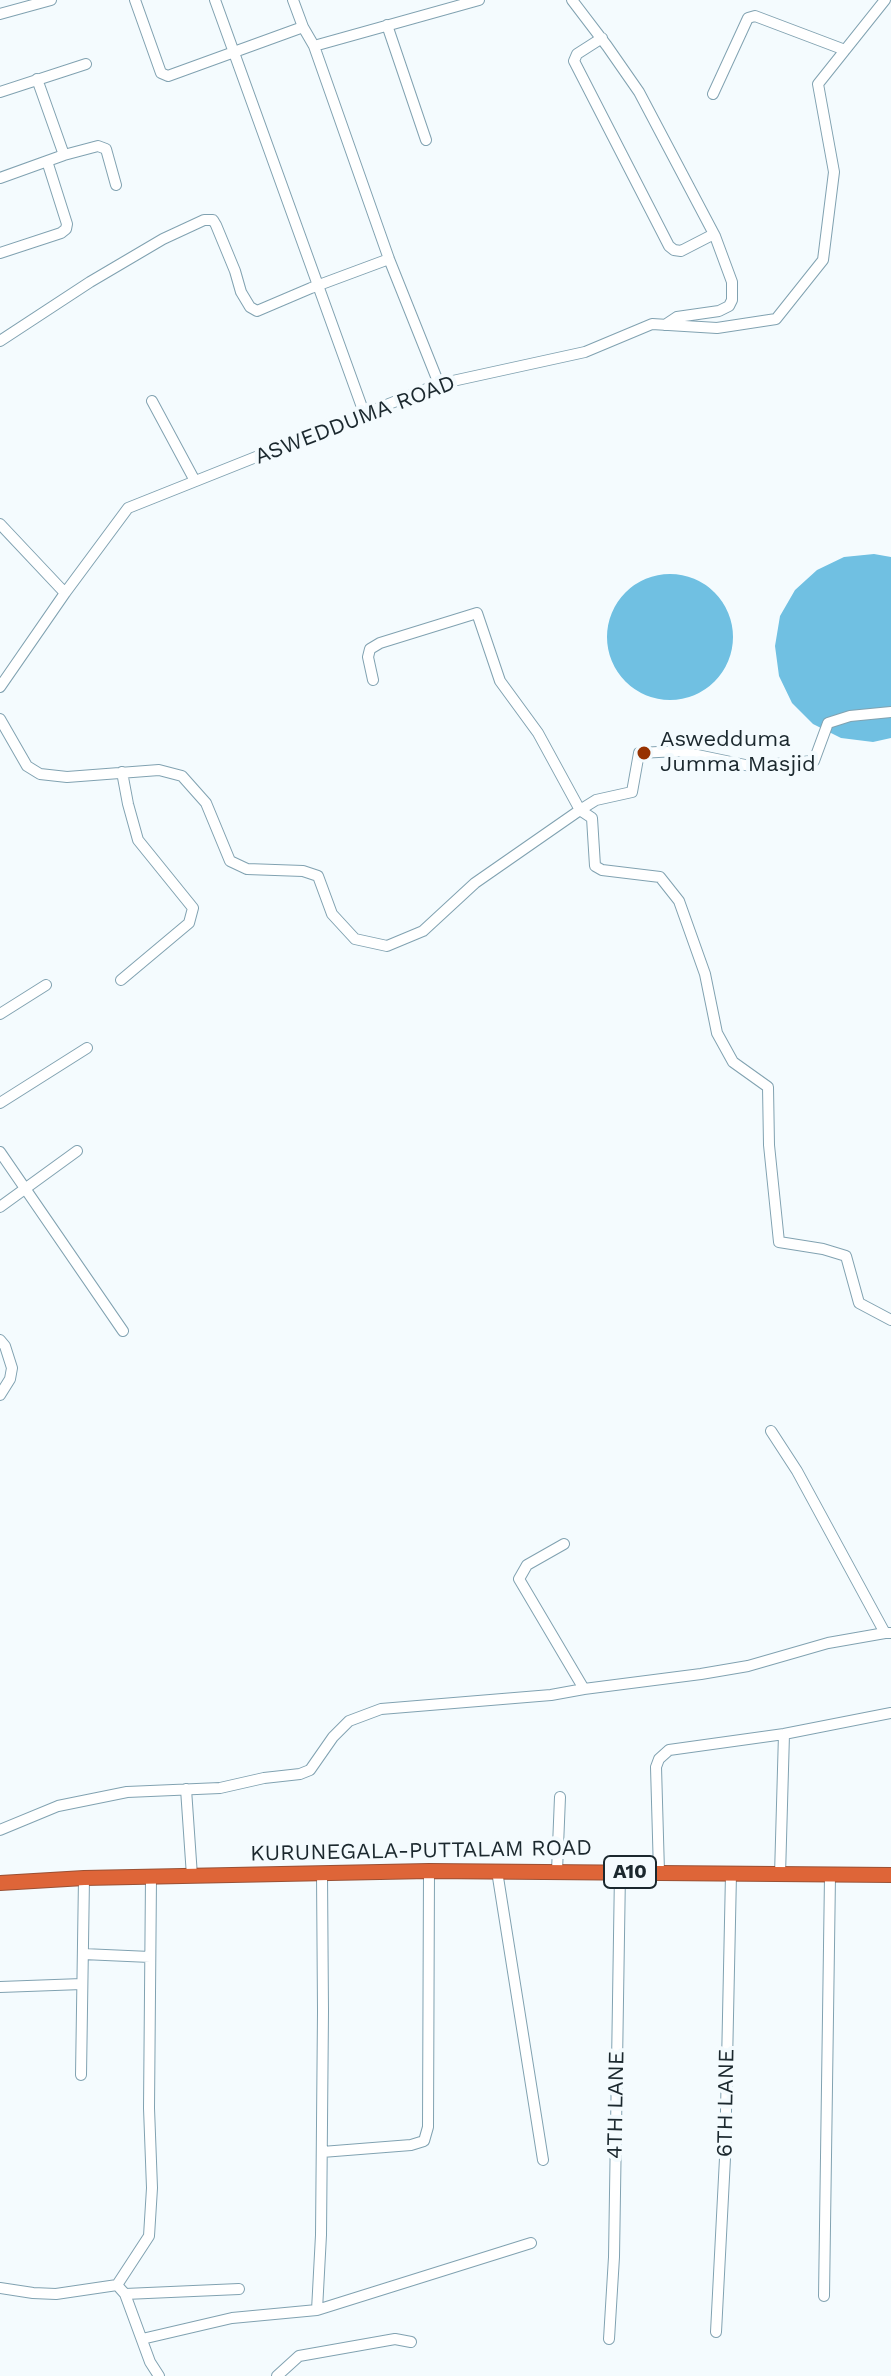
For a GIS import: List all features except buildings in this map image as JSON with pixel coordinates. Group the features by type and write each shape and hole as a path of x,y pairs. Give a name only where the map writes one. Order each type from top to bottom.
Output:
{"highway":[{"name":"KURUNEGALA-PUTTALAM ROAD","path":"0,1883 84,1878 429,1871 891,1875"}],"street":[{"path":"0,14 51,0"},
{"path":"135,0 161,73 168,76 303,27"},
{"path":"215,0 363,410"},
{"path":"293,0 314,46 389,259 439,384"},
{"path":"314,46 479,0"},
{"path":"572,0 639,92 714,234 732,282 729,306 719,311 677,317 665,325"},
{"name":"ASWEDDUMA ROAD","path":"0,687 128,508 439,384 585,352 652,324 717,328 776,319 823,260 834,172 818,84 885,0"},
{"path":"713,94 748,18 755,16 845,50"},
{"path":"387,25 426,140"},
{"path":"602,38 577,54 574,61 669,246 681,251 714,234"},
{"path":"0,92 86,64"},
{"path":"37,79 64,155"},
{"path":"0,178 92,147 106,149 116,185"},
{"path":"0,253 66,229 47,161"},
{"path":"0,341 102,275 163,239 204,220 213,220 216,225 241,292 250,307 257,311 389,259"},
{"path":"152,401 195,481"},
{"path":"0,524 65,593"},
{"path":"373,680 368,657 370,649 380,643 477,613 500,681 538,733 580,810 592,818 595,866 602,870 660,877 679,901 705,974 717,1033 733,1062 768,1087 769,1145 779,1242 846,1256 859,1303 891,1320"},
{"path":"0,719 27,766 40,774 67,777 159,770 182,776 206,803 230,861 247,869 303,871 318,876 332,914 355,939 387,946 423,931 475,883 580,810 596,800 632,792 639,753 678,751 750,766 814,761 828,723 850,716 891,712"},
{"path":"121,980 189,923 193,908 138,840 122,772"},
{"path":"0,1014 46,985"},
{"path":"0,1103 87,1048"},
{"path":"0,1207 77,1151"},
{"path":"0,1152 123,1331"},
{"path":"0,1340 12,1368 10,1379 0,1395"},
{"path":"0,1830 58,1806 127,1792 220,1788 300,1774 310,1770 333,1737 349,1721 381,1709 551,1695 701,1674 748,1666 828,1643 888,1633 797,1471 771,1431"},
{"path":"564,1544 527,1565 519,1579 584,1689"},
{"path":"659,1872 656,1767 659,1759 669,1750 784,1734 891,1713"},
{"path":"780,1875 784,1734"},
{"path":"186,1789 192,1876"},
{"path":"557,1871 560,1797"},
{"path":"322,2152 411,2145 424,2141 428,2127 429,1871"},
{"path":"497,1871 543,2160"},
{"name":"4TH LANE","path":"609,2339 614,2257 620,1872"},
{"path":"317,2310 322,2152 322,1874"},
{"name":"6TH LANE","path":"716,2332 725,2158 731,1874"},
{"path":"824,2296 830,1876"},
{"path":"81,2075 84,1878"},
{"path":"0,2288 56,2294 117,2285 149,2236 152,2188 149,2108 151,1878"},
{"path":"83,1954 150,1957"},
{"path":"0,1987 82,1984"},
{"path":"142,2339 232,2318 317,2310 531,2243"},
{"path":"117,2285 125,2294 150,2362 159,2376"},
{"path":"125,2294 239,2289"},
{"path":"277,2376 299,2356 395,2339 411,2342"}],"shaded area":[{"path":"874,554 891,557 891,738 873,742 841,738 813,724 792,703 779,676 775,646 780,616 795,590 817,570 844,557"},
{"path":"670,574 694,578 715,592 729,613 733,637 729,661 715,682 694,696 670,700 646,696 625,682 611,661 607,637 611,613 625,592 646,578"}],"place":[{"name":"Aswedduma Jumma Masjid","path":"644,753"}]}
